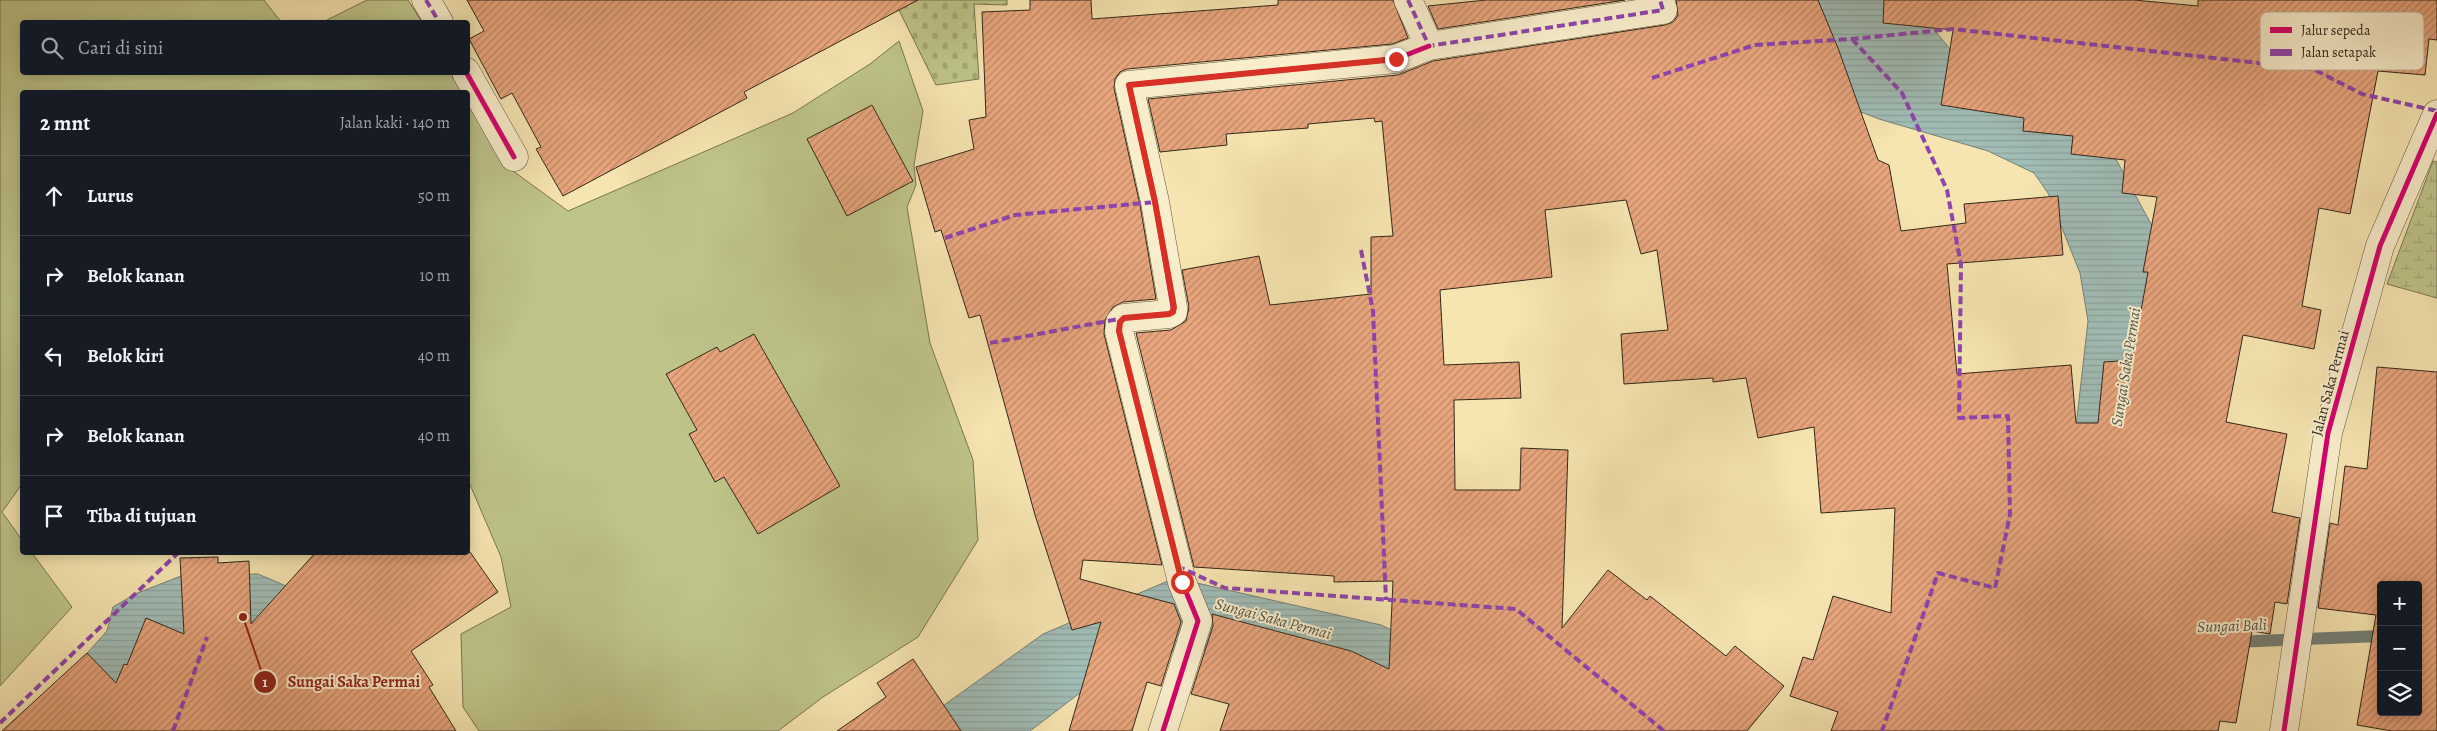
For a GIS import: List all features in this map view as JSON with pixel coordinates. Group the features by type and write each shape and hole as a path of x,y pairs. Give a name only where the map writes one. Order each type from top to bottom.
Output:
{"street":[{"path":"426,0 438,20"},
{"path":"1408,0 1429,46"},
{"path":"1163,731 1198,621 1182,582 1119,331 1120,322 1124,318 1169,314 1173,312 1174,307 1155,202 1129,85 1396,59 1429,46 1663,10 1660,0"},
{"path":"468,75 514,158"},
{"name":"Jalan Saka Permai","path":"2284,731 2328,433 2380,246 2437,114"}],"green space":[{"path":"0,0 264,0 279,20 20,20 20,75 454,75 464,90 20,90 20,487 2,512 20,537 20,555 33,555 72,607 0,686"},
{"path":"367,0 408,0 421,20 327,20"},
{"path":"894,0 1007,0 1007,5 974,4 979,79 936,85"},
{"path":"899,41 923,111 914,165 916,185 907,207 930,343 973,460 978,540 918,637 823,697 778,731 479,731 463,707 461,634 511,607 501,557 470,485 470,99 513,171 568,211 793,113 870,64"},
{"path":"2433,161 2437,162 2437,298 2387,284"}],"water":[{"path":"1772,0 1910,0 1959,60 2098,126 2158,237 2169,312 2069,488 2088,321 2080,273 2048,193 2034,173 1988,151 1879,119 1833,101"},
{"path":"258,574 347,612 119,717 17,731 107,631 113,607 135,594 181,576"},
{"path":"1175,578 1381,625 1470,666 1513,699 1234,650 1184,650 1157,652 1110,670 1030,731 908,731 1043,634"}],"building":[{"path":"467,0 918,0 744,92 747,98 563,196 536,149 541,147 512,93 501,99 470,41 470,38 484,31"},
{"path":"1030,0 1091,0 1092,19 1278,5 1278,0 1393,0 1408,38 1392,44 1127,69 1120,72 1115,79 1114,88 1140,205 1156,299 1123,302 1113,307 1105,320 1104,334 1162,565 1083,560 1080,579 1174,604 1181,622 1161,686 1147,682 1132,731 1069,731 1101,622 1072,630 1035,515 980,315 969,318 941,230 935,232 916,167 974,149 969,120 986,117 982,12 1030,10"},
{"path":"1486,0 1625,0 1438,29 1428,6"},
{"path":"1676,0 1818,0 1838,48 1878,160 1889,165 1901,231 1966,223 1964,204 2058,196 2063,255 1947,264 1957,374 2071,365 2076,423 2098,423 2104,362 2132,360 2148,272 2143,272 2157,197 2122,193 2125,160 2071,154 2073,136 2023,131 2024,118 1941,105 1953,30 1883,23 1884,0 2134,0 2198,6 2198,0 2437,0 2437,40 2429,39 2425,75 2378,71 2350,214 2319,208 2302,306 2321,310 2314,349 2243,335 2226,422 2287,434 2272,512 2300,518 2287,604 2275,602 2270,634 2252,631 2236,723 2220,721 2218,731 1831,731 1838,712 1790,696 1803,657 1813,660 1833,596 1891,613 1895,508 1821,513 1814,427 1758,438 1746,378 1713,382 1713,378 1624,384 1621,334 1668,330 1657,250 1641,254 1626,200 1545,210 1552,277 1440,290 1444,365 1519,362 1521,398 1454,400 1455,490 1520,490 1521,448 1568,450 1562,628 1608,570 1647,600 1650,596 1726,656 1735,646 1784,686 1747,731 1220,731 1229,704 1191,694 1213,626 1212,614 1351,651 1389,669 1393,581 1334,582 1334,576 1194,567 1136,333 1171,330 1186,321 1189,307 1182,270 1259,256 1270,305 1371,294 1371,237 1393,236 1382,121 1375,122 1374,118 1308,124 1308,128 1226,134 1227,145 1160,152 1148,99 1398,75 1433,61 1665,25 1673,22 1678,15"},
{"path":"872,105 913,181 847,216 807,139"},
{"path":"754,334 840,486 758,534 724,477 715,482 689,434 697,430 666,374 717,347 720,352"},
{"path":"2377,367 2437,372 2437,731 2392,731 2357,725 2376,615 2318,608 2330,523 2338,525 2345,466 2367,469"},
{"path":"470,552 498,592 411,651 433,685 429,687 456,731 2,731 87,653 116,683 124,664 127,665 146,618 184,634 180,558 218,557 218,563 249,561 251,624 313,555 470,555"},
{"path":"913,659 961,731 837,731 886,697 877,683"}],"waterway":[{"name":"Sungai Bali","path":"2233,642 2377,636"}],"marked path":[{"path":"426,0 438,20"},
{"path":"1408,0 1429,46 1663,10 1660,0"},
{"path":"1652,78 1755,45 1852,39 1953,29 2260,63"},
{"path":"1852,39 1902,93 1947,190 1961,265 1959,418 2008,416 2010,514 1995,588 1938,573 1882,731"},
{"path":"2315,70 2362,94 2437,111"},
{"path":"945,238 1015,215 1155,202"},
{"path":"1361,250 1373,311 1386,600"},
{"path":"990,343 1124,318"},
{"path":"0,723 176,555"},
{"path":"1177,566 1225,588 1516,609 1664,731"},
{"path":"173,731 207,637"}],"cycle path":[{"path":"1163,731 1198,621 1182,582 1119,331 1120,322 1124,318 1173,312 1155,202 1129,85 1396,59 1429,46"},
{"path":"468,75 514,157"},
{"path":"2284,731 2328,433 2380,246 2437,114"}],"place":[{"name":"Sungai Saka Permai","path":"243,617"}],"route":[{"path":"1182,582 1119,331 1120,322 1124,318 1169,314 1173,312 1174,307 1155,202 1129,85 1396,59"}]}
